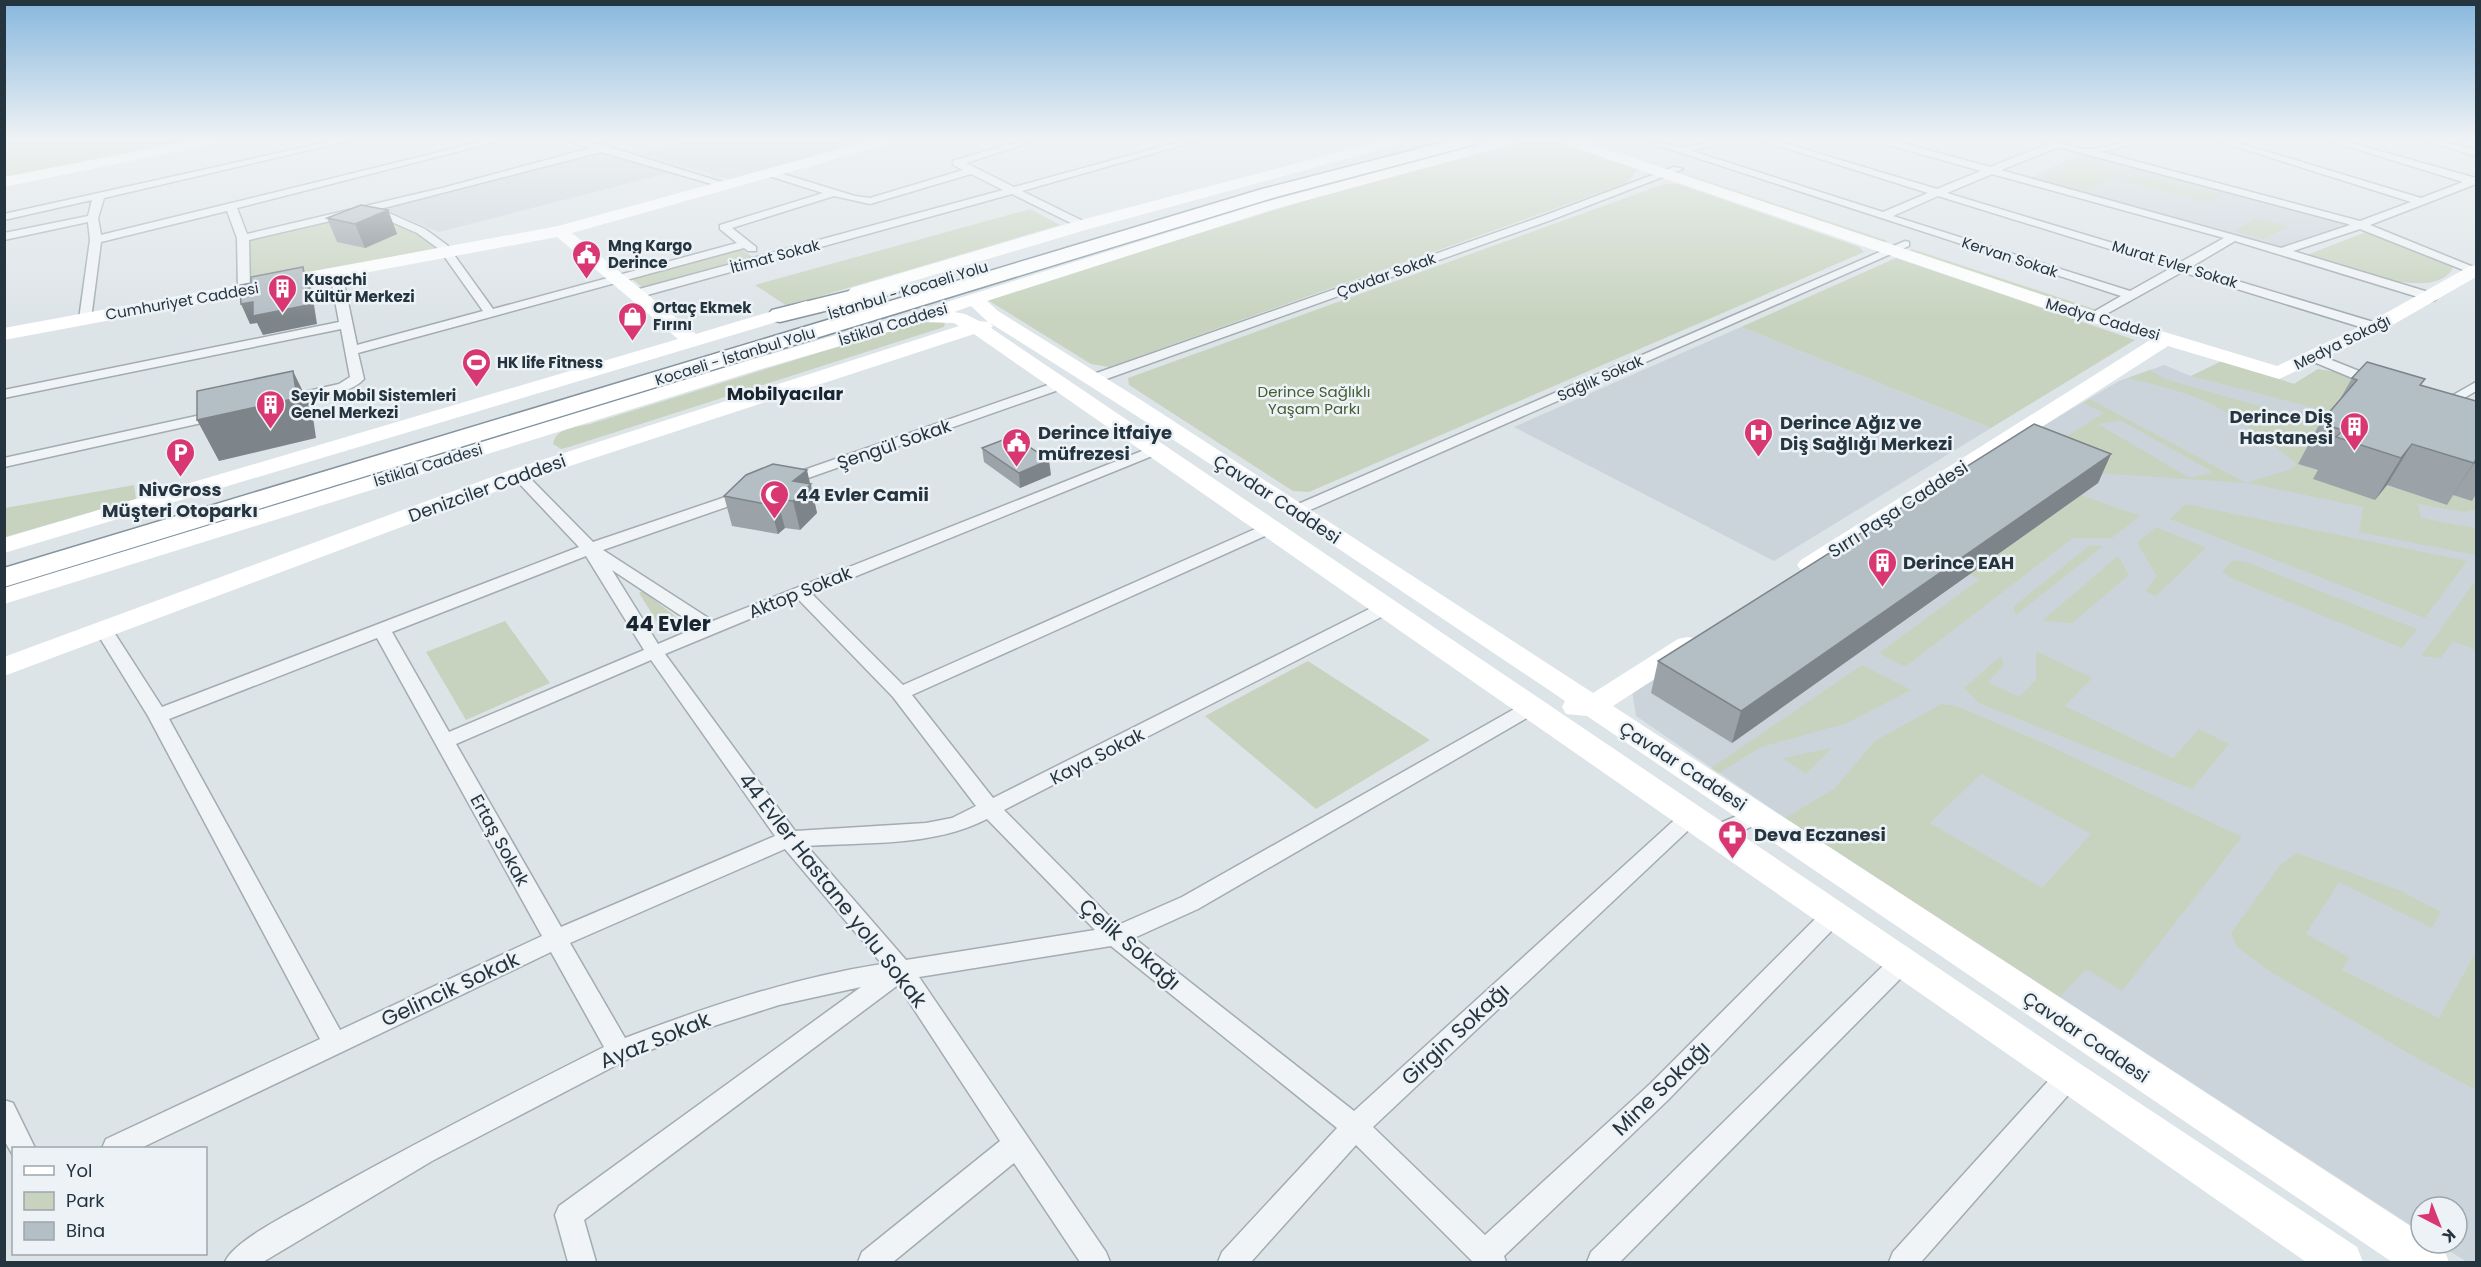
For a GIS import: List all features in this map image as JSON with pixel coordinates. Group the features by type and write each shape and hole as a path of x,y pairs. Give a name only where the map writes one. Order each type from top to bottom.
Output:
{"highway":[{"name":"İstanbul - Kocaeli Yolu","path":"4,560 1211,200"},
{"name":"Kocaeli - İstanbul Yolu","path":"4,578 1246,200"},
{"path":"754,365 1064,257"},
{"path":"780,315 1000,262"}],"main road":[{"name":"Cumhuriyet Caddesi","path":"4,334 560,231 671,200"},
{"path":"4,546 1083,225 1176,200"},
{"path":"976,314 1291,200"},
{"name":"Medya Caddesi","path":"1759,200 2167,338"},
{"path":"560,231 693,341"},
{"name":"Medya Sokağı","path":"2167,338 2279,373 2375,327 2476,271"},
{"name":"Çavdar Caddesi","path":"922,316 958,318 976,314 1023,334 1758,815 2116,1058 2428,1263"},
{"name":"Çavdar Caddesi","path":"976,314 1062,384 1689,818 2342,1263"},
{"name":"Denizciler Caddesi","path":"4,667 519,475 534,460 976,314"},
{"name":"İstiklal Caddesi","path":"4,596 754,365 922,316"},
{"name":"Sırrı Paşa Caddesi","path":"1788,580 2167,338"},
{"path":"534,460 528,445 547,429"},
{"path":"486,447 534,460"},
{"path":"1530,708 1593,706 1708,632"}],"street":[{"path":"4,217 80,200"},
{"path":"85,319 96,240 93,218 98,200"},
{"path":"96,240 258,200"},
{"path":"243,238 406,200"},
{"path":"765,259 724,227 811,200"},
{"name":"İtimat Sokak","path":"636,294 977,200"},
{"path":"1034,200 1083,225"},
{"name":"Çavdar Sokak","path":"1093,379 1591,200"},
{"name":"Kervan Sokak","path":"1834,200 2130,295"},
{"path":"1883,216 1920,200"},
{"name":"Murat Evler Sokak","path":"1966,200 2375,327"},
{"path":"2097,200 2234,237 2430,297"},
{"path":"2268,200 2361,225 2476,271"},
{"path":"2416,200 2422,202"},
{"path":"2282,251 2427,200"},
{"path":"231,207 243,238 244,290"},
{"path":"371,209 421,231 448,253 491,314"},
{"path":"4,237 93,218"},
{"path":"2099,314 2234,237"},
{"path":"351,351 746,244"},
{"name":"Sağlık Sokak","path":"1295,511 1898,247"},
{"path":"266,405 351,384 357,379 336,273"},
{"path":"4,394 346,324"},
{"path":"2314,357 2395,391"},
{"name":"Şengül Sokak","path":"158,716 590,549 1062,384"},
{"path":"2456,418 2431,406 2476,386"},
{"path":"4,463 233,412"},
{"name":"Aktop Sokak","path":"445,741 711,628 1158,449"},
{"name":"44 Evler Hastane yolu Sokak","path":"519,475 590,549 654,652 789,839 901,970 1096,1263"},
{"path":"900,693 1270,528"},
{"name":"44 Evler Hastane yolu Sokak","path":"590,549 711,628"},
{"name":"Çelik Sokağı","path":"800,592 900,693 991,810 1114,936 1355,1127 1488,1259"},
{"name":"Kaya Sokak","path":"789,839 926,831 957,825 991,810 1385,608"},
{"name":"Ertaş Sokak","path":"381,628 619,1051"},
{"path":"104,630 158,716 335,1044"},
{"name":"Ayaz Sokak","path":"238,1263 278,1236 423,1152 619,1051 689,1024 779,995 841,980 1114,936 1190,903 1530,708"},
{"path":"1714,835 1758,815"},
{"name":"Girgin Sokağı","path":"1232,1263 1355,1127 1689,818"},
{"name":"Gelincik Sokak","path":"119,1147 555,940 789,839"},
{"name":"Mine Sokağı","path":"1488,1259 1659,1092 1832,916"},
{"path":"1601,1263 1901,963"},
{"path":"582,1263 569,1215 901,970"},
{"path":"1904,1263 2068,1077"},
{"path":"4,1111 21,1147"},
{"path":"872,1263 1016,1145"}],"shaded area":[{"path":"418,200 563,200 439,232 383,209"},
{"path":"2103,200 2265,200 2361,225 2282,251"},
{"name":"Derince Ağız ve Diş Sağlığı Merkezi","path":"1741,327 1991,428 1774,561 1514,427"},
{"path":"2222,361 2294,384 2318,369 2476,435 2476,1262 2467,1262 2456,1255 2469,1255 2469,1195 2409,1195 2409,1224 1785,818 1636,716 1632,690 1918,500 2119,381 2164,365 2191,376"}],"green space":[{"path":"1307,200 1579,200 1109,367 1091,364 986,299"},
{"name":"Derince Sağlıklı Yaşam Parkı","path":"1619,200 1724,200 1859,247 1864,252 1309,492 1293,491 1129,385 1128,378"},
{"path":"1750,200 1765,200 1888,241 1880,244"},
{"path":"2196,200 2213,200 2207,203"},
{"path":"371,209 421,231 443,247 280,279 244,275 243,238"},
{"path":"1030,209 1060,225 787,306 755,285"},
{"path":"2257,218 2288,226 2264,239 2234,231"},
{"path":"2366,232 2447,263 2453,268 2442,278 2426,283 2406,283 2361,273 2307,255"},
{"path":"741,249 754,258 643,288 631,278"},
{"path":"1912,249 2097,310 2090,314 1906,252"},
{"path":"1896,258 2135,340 1991,428 1741,327"},
{"path":"941,321 945,324 944,327 569,447 561,449 553,444 558,434 568,429 917,322"},
{"path":"2222,361 2294,384 2318,369 2344,373 2476,435 2334,413 2191,376"},
{"path":"2150,370 2165,379 2338,429 2298,464 2387,485 2446,505 2453,495 2472,501 2476,494 2476,510 2464,512 2418,504 2421,518 2476,528 2476,555 2359,532 2363,507 2246,483 2289,470 2297,464 2245,425 2213,405 2160,386 2128,378"},
{"path":"2090,399 2246,483 2098,473 2072,492 2140,516 2112,538 2073,538 1905,667 1879,653 1980,579 1936,559 1918,500 2043,427 2067,436 2104,413 2083,403","holes":["2120,420 2213,472 2190,478 2098,424"]},
{"path":"134,485 136,499 5,537 5,508"},
{"path":"2186,504 2467,561 2425,618 2170,519"},
{"path":"2156,527 2206,548 2156,596 2145,591 2157,576 2137,543"},
{"path":"2090,545 2103,546 2016,615 2013,607"},
{"path":"2118,556 2129,575 2072,623 2042,621"},
{"path":"2233,560 2246,562 2417,629 2402,648 2230,578 2222,571"},
{"path":"2476,580 2476,650 2453,641 2441,658 2421,656"},
{"path":"643,591 681,621 682,626 671,632 662,630 639,593"},
{"path":"505,621 550,683 466,720 426,652"},
{"path":"2036,651 2092,678 2065,706 2173,758 2199,729 2229,744 2192,789 1979,703 1964,688 2001,656 2004,665 1988,682 2019,697 2036,680"},
{"path":"1308,661 1430,740 1316,809 1205,716"},
{"path":"1862,665 1911,690 1847,723 1761,747 1719,773 1711,768"},
{"path":"1941,704 1956,706 2039,741 2242,837 2122,991 2086,969 2060,997 1785,818 1834,789 1875,741","holes":["1981,774 2091,834 2042,888 1930,823"]},
{"path":"1832,748 1806,774 1783,758"},
{"path":"2297,853 2401,891 2441,912 2432,928 2339,882 2306,934 2349,957 2342,970 2439,1018 2476,952 2476,1090 2420,1060 2269,971 2237,947 2231,933 2281,864"}],"building":[{"path":"361,205 388,210 355,224 327,218"},
{"path":"303,267 308,305 253,316 253,302 241,304 240,285 251,283 251,277"},
{"path":"2367,362 2425,379 2420,385 2476,401 2476,459 2474,463 2412,444 2401,458 2336,437 2343,430 2320,423 2357,380 2352,378"},
{"path":"293,371 297,398 197,420 197,391"},
{"name":"Derince EAH","path":"2034,424 2111,454 1741,711 1658,661"},
{"path":"1013,436 1049,460 1019,473 982,448"},
{"path":"773,464 807,470 793,481 811,484 793,501 777,499 770,505 724,496 746,475"}],"place":[{"name":"Mng Kargo Derince","path":"587,280"},
{"name":"Kusachi Kültür Merkezi","path":"283,314"},
{"name":"Ortaç Ekmek Fırını","path":"632,342"},
{"name":"HK life Fitness","path":"476,388"},
{"name":"Seyir Mobil Sistemleri Genel Merkezi","path":"270,430"},
{"name":"Derince Diş Hastanesi","path":"2354,452"},
{"name":"Derince Ağız ve Diş Sağlığı Merkezi","path":"1759,458"},
{"name":"Derince İtfaiye müfrezesi","path":"1017,468"},
{"name":"NivGross Müşteri Otoparkı","path":"180,478"},
{"name":"44 Evler Camii","path":"775,520"},
{"name":"Derince EAH","path":"1882,588"},
{"name":"Deva Eczanesi","path":"1733,860"}],"district":[{"name":"Mobilyacılar","path":"785,393"},
{"name":"44 Evler","path":"668,623"}]}
